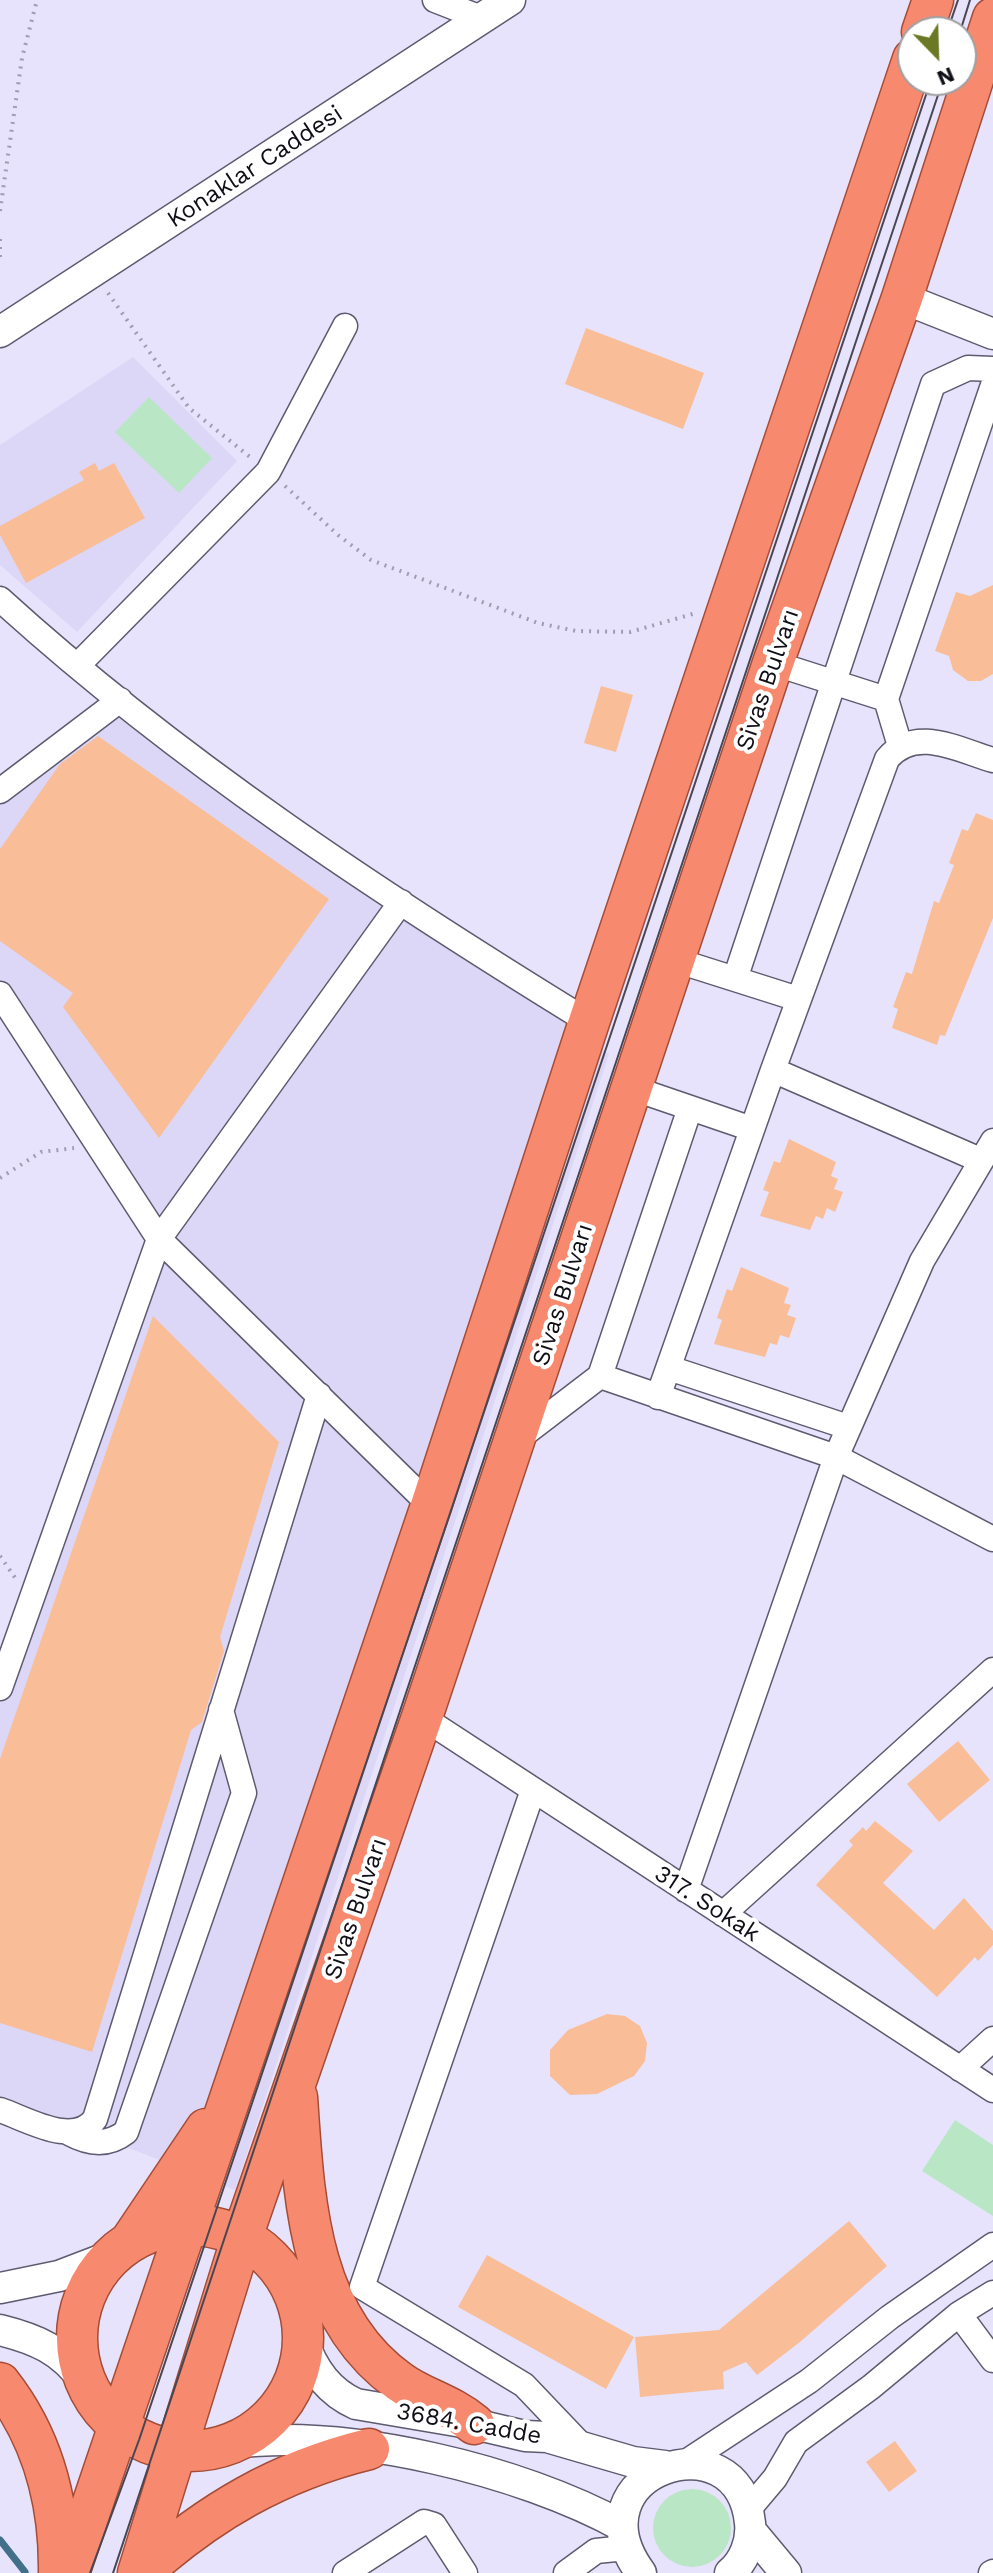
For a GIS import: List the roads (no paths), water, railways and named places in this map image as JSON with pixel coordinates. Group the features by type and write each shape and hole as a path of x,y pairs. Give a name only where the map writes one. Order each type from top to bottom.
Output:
{"highway":[{"name":"Sivas Bulvarı","path":"140,2573 242,2237 422,1717 773,663 902,298 993,18"},
{"path":"69,2573 431,1506 589,1022 901,96"},
{"path":"296,2082 307,2220 318,2260 339,2309 364,2347 402,2384 454,2408 474,2424"},
{"path":"122,2249 235,2085"},
{"path":"188,2225 225,2230 242,2237 266,2254 285,2277 301,2313 303,2340 298,2372 280,2406 252,2433 234,2443 205,2450 176,2451 139,2440 105,2414 84,2381 76,2343 82,2304 100,2269 122,2249 148,2233 188,2225"},
{"path":"0,2383 25,2419 41,2454 53,2500 59,2573"},
{"path":"140,2573 182,2537 234,2501 296,2470 369,2449"}],"street":[{"path":"435,0 481,18"},
{"name":"Konaklar Caddesi","path":"0,332 510,0"},
{"path":"902,298 993,334"},
{"path":"77,666 268,472 345,326"},
{"path":"735,979 933,384 968,368 993,369"},
{"path":"900,746 886,699 993,385"},
{"path":"0,599 120,700 302,835 589,1022"},
{"path":"773,663 886,699"},
{"path":"0,791 120,700"},
{"path":"658,1397 883,767 900,746 925,740 993,760"},
{"path":"0,1688 159,1239 401,902"},
{"path":"675,960 798,999"},
{"path":"0,994 159,1239 431,1506"},
{"path":"686,1890 848,1427 922,1261 986,1150 773,1070"},
{"path":"632,1088 752,1129"},
{"path":"515,1441 600,1376 690,1108"},
{"path":"669,1368 848,1427"},
{"path":"600,1376 836,1457 993,1539"},
{"path":"69,2133 84,2130 95,2119 319,1395"},
{"path":"723,1914 993,1670"},
{"path":"0,2110 86,2141 103,2143 126,2132 244,1793 221,1710"},
{"name":"317. Sokak","path":"422,1717 993,2090"},
{"path":"533,1790 362,2287 524,2385 586,2450"},
{"path":"960,2069 993,2039"},
{"path":"566,2573 596,2551 625,2555 631,2493 646,2477 676,2464 809,2381 890,2317 993,2245"},
{"path":"0,2288 59,2276 122,2249"},
{"path":"730,2573 746,2551 750,2520 796,2442 871,2387 959,2314 993,2293"},
{"path":"959,2314 993,2360"},
{"path":"0,2330 43,2343 65,2359 84,2381"},
{"name":"3684. Cadde","path":"303,2340 323,2379 346,2400 367,2407 474,2424 525,2436 547,2437 586,2450 707,2466 725,2476 740,2491 750,2520 786,2573"},
{"name":"3684. Cadde","path":"234,2443 306,2439 440,2461 514,2480 587,2506 625,2555"},
{"path":"345,2573 424,2522 434,2525 465,2573"}],"waterway":[{"path":"0,2540 25,2572"}],"tram line":[{"path":"952,16 958,0"},
{"path":"965,16 970,0"},
{"path":"90,2573 139,2440 926,96"},
{"path":"113,2573 938,96"}]}
